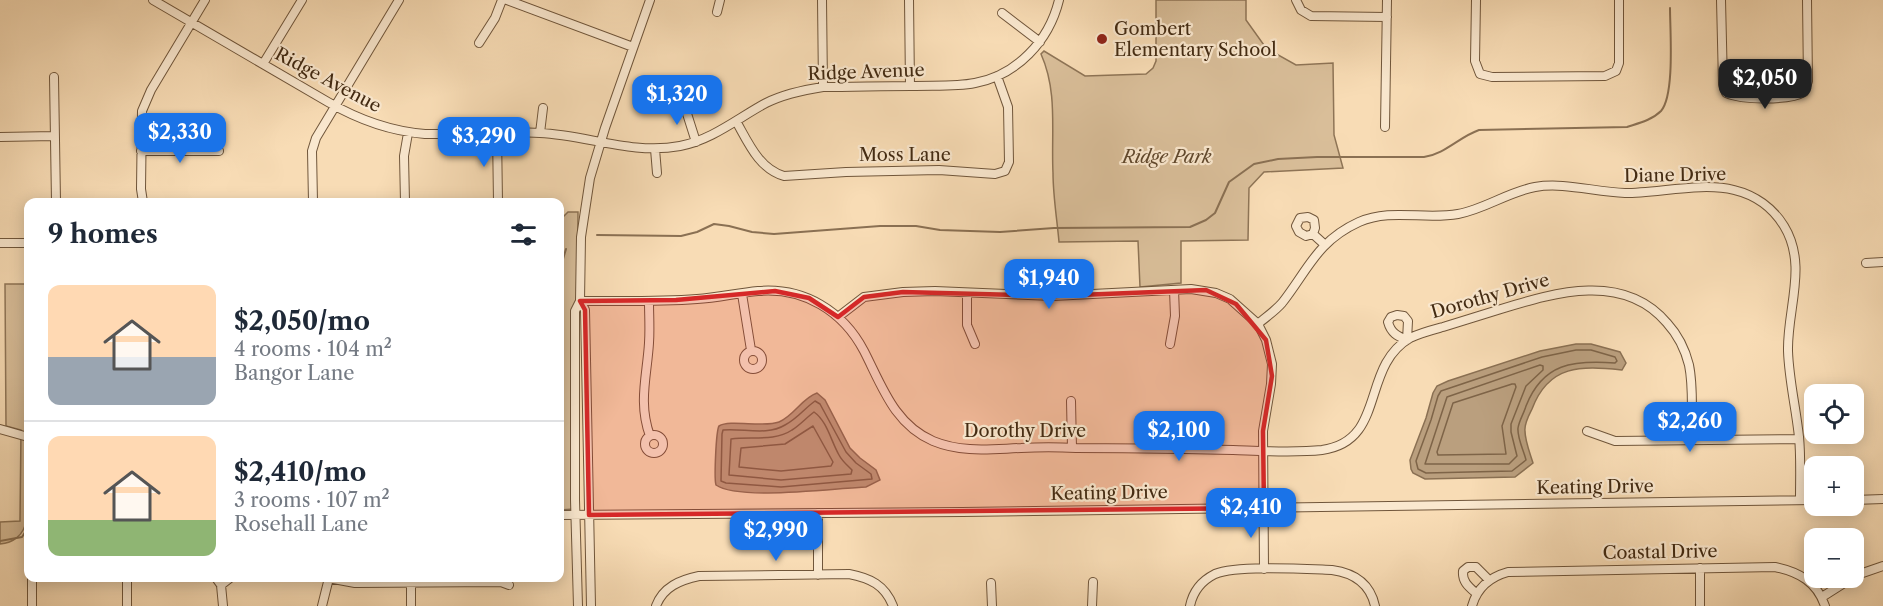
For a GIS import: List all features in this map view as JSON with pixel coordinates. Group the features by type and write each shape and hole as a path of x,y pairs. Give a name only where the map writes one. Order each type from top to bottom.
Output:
{"street":[{"name":"Ridge Avenue","path":"153,0 334,106 373,124 408,133 540,133 622,147 655,149 696,142 781,97 823,87 967,84 998,76 1023,60 1040,42 1052,21 1059,0"},
{"path":"143,198 141,118 145,102 205,0"},
{"path":"263,64 302,0"},
{"path":"313,198 314,144 334,106 399,0"},
{"path":"479,43 495,18 502,0"},
{"path":"507,0 633,47"},
{"path":"591,606 582,515 575,311 580,301 581,237 590,178 600,143 650,0"},
{"path":"717,12 720,0"},
{"path":"822,0 823,87"},
{"path":"909,0 910,86"},
{"path":"1296,0 1301,10 1311,16 1387,17"},
{"path":"1385,127 1387,0"},
{"path":"1476,0 1475,61 1480,74 1492,77 1605,76 1616,71 1619,63 1619,0"},
{"path":"1721,0 1722,84 1726,93 1738,98 1792,97 1804,92 1808,81 1806,0"},
{"path":"1002,13 1040,42"},
{"name":"Moss Lane","path":"736,121 763,164 775,173 784,176 939,170 994,174 1005,171 1009,162 1008,107 998,76"},
{"path":"54,77 56,198"},
{"path":"683,101 696,142"},
{"path":"540,133 543,108"},
{"path":"405,198 404,156 408,133"},
{"path":"497,133 498,198"},
{"path":"0,137 54,136"},
{"path":"655,149 657,173"},
{"path":"141,150 219,151"},
{"name":"Diane Drive","path":"1257,324 1282,303 1324,244 1348,228 1370,218 1401,214 1440,216 1457,214 1537,187 1555,186 1627,193 1716,188 1734,190 1749,195 1773,211 1785,228 1794,250 1796,277 1789,322 1788,348 1799,439 1800,500"},
{"path":"1314,234 1324,244"},
{"path":"0,243 24,243"},
{"path":"1866,263 1883,262"},
{"path":"838,317 860,299 873,294 918,291 1053,297 1199,289 1215,293 1236,304 1257,324 1266,340 1272,364 1271,384 1263,424 1264,569"},
{"path":"1170,344 1175,316 1173,290"},
{"name":"Dorothy Drive","path":"580,301 697,299 775,291 798,294 819,303 838,317 858,340 893,408 905,422 925,436 953,448 1263,451 1324,449 1337,446 1356,434 1370,411 1383,366 1396,348 1416,335 1552,294 1600,290 1631,297 1659,314 1682,343 1690,373 1692,440"},
{"path":"967,292 967,325 975,344"},
{"path":"742,294 751,350"},
{"path":"649,300 650,343 643,403 645,424 650,436"},
{"path":"578,606 582,515 585,310 580,301"},
{"path":"1071,400 1072,448"},
{"path":"0,429 24,436"},
{"path":"1587,431 1615,441 1799,439"},
{"path":"1864,500 1883,499"},
{"name":"Keating Drive","path":"564,515 1804,500"},
{"path":"818,513 818,575"},
{"path":"1864,573 1883,566"},
{"name":"Coastal Drive","path":"1472,606 1483,586 1497,575 1518,570 1775,567 1787,569 1810,581 1822,597 1825,606"},
{"path":"1700,568 1700,606"},
{"path":"1190,606 1195,590 1213,575 1232,570 1264,569 1343,572 1353,576 1368,588 1375,606"},
{"path":"656,606 665,591 685,579 699,576 849,574 872,580 886,592 893,606"},
{"path":"32,582 32,606"},
{"path":"127,582 127,606"},
{"path":"218,582 223,606"},
{"path":"322,606 327,582"},
{"path":"350,582 501,582 509,585"},
{"path":"411,582 411,606"},
{"path":"1092,606 1094,582"},
{"path":"991,583 992,606"},
{"path":"1822,597 1836,588"}],"highlighted area":[{"path":"1206,290 1236,304 1266,340 1272,376 1263,431 1264,508 589,515 585,310 580,301 676,300 775,291 809,298 838,317 864,297 903,292 1053,296"}],"green space":[{"name":"Ridge Park","path":"1156,0 1246,0 1246,20 1266,48 1296,65 1333,63 1334,135 1343,168 1264,172 1249,188 1248,240 1181,241 1181,283 1140,287 1138,241 1059,242 1053,182 1052,98 1041,54 1044,51 1085,76 1146,74 1153,68 1156,61"},
{"path":"568,212 578,212 575,503 574,509 564,510 564,216"},
{"path":"5,284 24,284 24,528 17,537 0,544 0,522 20,521 21,430 6,426"}],"water":[{"path":"1576,344 1591,344 1620,352 1626,363 1622,370 1593,368 1568,371 1547,383 1539,394 1525,425 1526,439 1533,463 1515,477 1425,479 1413,473 1410,460 1437,386 1540,351"},
{"path":"817,393 825,400 850,448 876,470 880,480 866,487 765,493 728,490 716,485 719,426 731,423 772,424 779,422"}],"waterway":[{"path":"597,235 681,236 714,224 774,234 880,226 1000,232 1054,228 1190,227 1215,213 1229,182 1254,164 1278,159 1317,157 1424,157 1439,152 1479,130 1627,127 1649,119 1661,111 1668,91 1671,62 1670,8"},
{"path":"564,256 566,249"},
{"path":"0,541 22,537 24,534"}],"place":[{"name":"Gombert Elementary School","path":"1102,39"}]}
